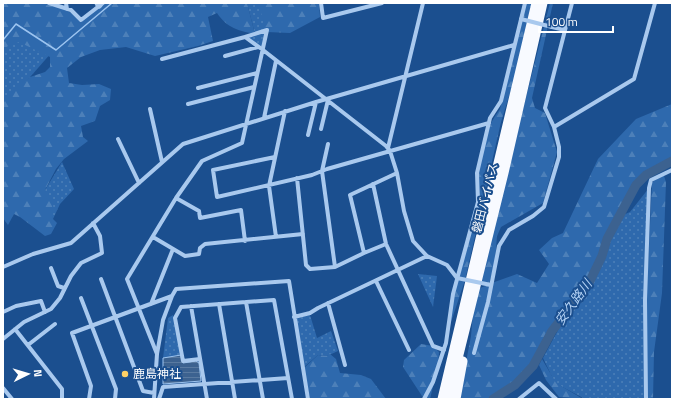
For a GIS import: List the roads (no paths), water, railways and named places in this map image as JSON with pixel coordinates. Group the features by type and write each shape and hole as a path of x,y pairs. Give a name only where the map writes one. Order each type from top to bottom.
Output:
{"highway":[{"name":"磐田バイパス","path":"448,399 467,306 536,3"},
{"name":"磐田バイパス","path":"442,399 504,173 543,3"},
{"path":"436,399 467,306"},
{"path":"456,399 467,306"}],"street":[{"path":"49,3 67,9 80,20 100,4"},
{"path":"66,3 67,9"},
{"path":"321,3 323,18 382,3"},
{"path":"423,3 389,149 397,173 404,211 413,241 427,256 447,265 457,278 491,285"},
{"path":"424,399 433,382 444,350 457,278 478,202 477,173 489,123 501,101 525,3"},
{"path":"474,353 499,246 503,236 533,216 545,203 559,157 559,147 554,127 545,108 572,3"},
{"path":"554,127 634,79 655,3"},
{"path":"521,20 565,30"},
{"path":"157,354 127,279 176,198 202,161 242,143 258,73 260,48 267,30 162,59"},
{"path":"246,37 389,149"},
{"path":"3,267 33,254 71,243 183,144 285,111 514,45"},
{"path":"225,56 260,48"},
{"path":"264,118 276,61"},
{"path":"198,88 258,73"},
{"path":"188,104 254,87"},
{"path":"321,129 327,100"},
{"path":"308,135 316,102"},
{"path":"150,109 162,162"},
{"path":"276,237 269,186 285,111"},
{"path":"275,157 213,170 217,197 269,186 322,171 389,149 489,123"},
{"path":"118,139 139,183"},
{"path":"328,144 322,171 335,267"},
{"path":"646,399 645,300 649,188 651,180 672,170"},
{"path":"364,253 350,195 397,173"},
{"path":"297,178 306,264 310,269 335,267 386,244"},
{"path":"373,184 386,244 433,346 444,350"},
{"path":"176,198 199,211 200,218 242,210 245,241"},
{"path":"3,339 30,318 51,309 60,298 64,288 81,263 102,253 100,236 93,223"},
{"path":"153,237 185,256 191,256 199,254 200,248 206,244 303,234"},
{"path":"151,304 173,249"},
{"path":"294,317 310,313 427,256"},
{"path":"51,268 58,286 64,288"},
{"path":"101,279 144,391 154,393"},
{"path":"154,399 157,354 163,320 176,289 289,281 308,399"},
{"path":"376,281 409,350"},
{"path":"89,399 91,386 72,333 172,296"},
{"path":"81,298 116,389 115,399"},
{"path":"200,359 183,361 175,318 180,307 274,300 292,399"},
{"path":"3,312 25,303 41,301 45,312"},
{"path":"246,302 263,399"},
{"path":"328,303 345,365"},
{"path":"219,304 235,399"},
{"path":"191,306 207,399"},
{"path":"28,345 55,324"},
{"path":"15,329 62,389 62,399"},
{"path":"159,399 163,387 288,378"},
{"path":"519,399 525,397 539,382 556,399"},
{"path":"3,388 12,399"}],"waterway":[{"path":"3,40 16,24 56,50 112,3"},
{"name":"安久路川","path":"493,399 515,385 533,366 552,331 589,283 602,256 607,239 636,185 646,175 672,161"}],"place":[{"name":"鹿島神社","path":"125,374"}]}
